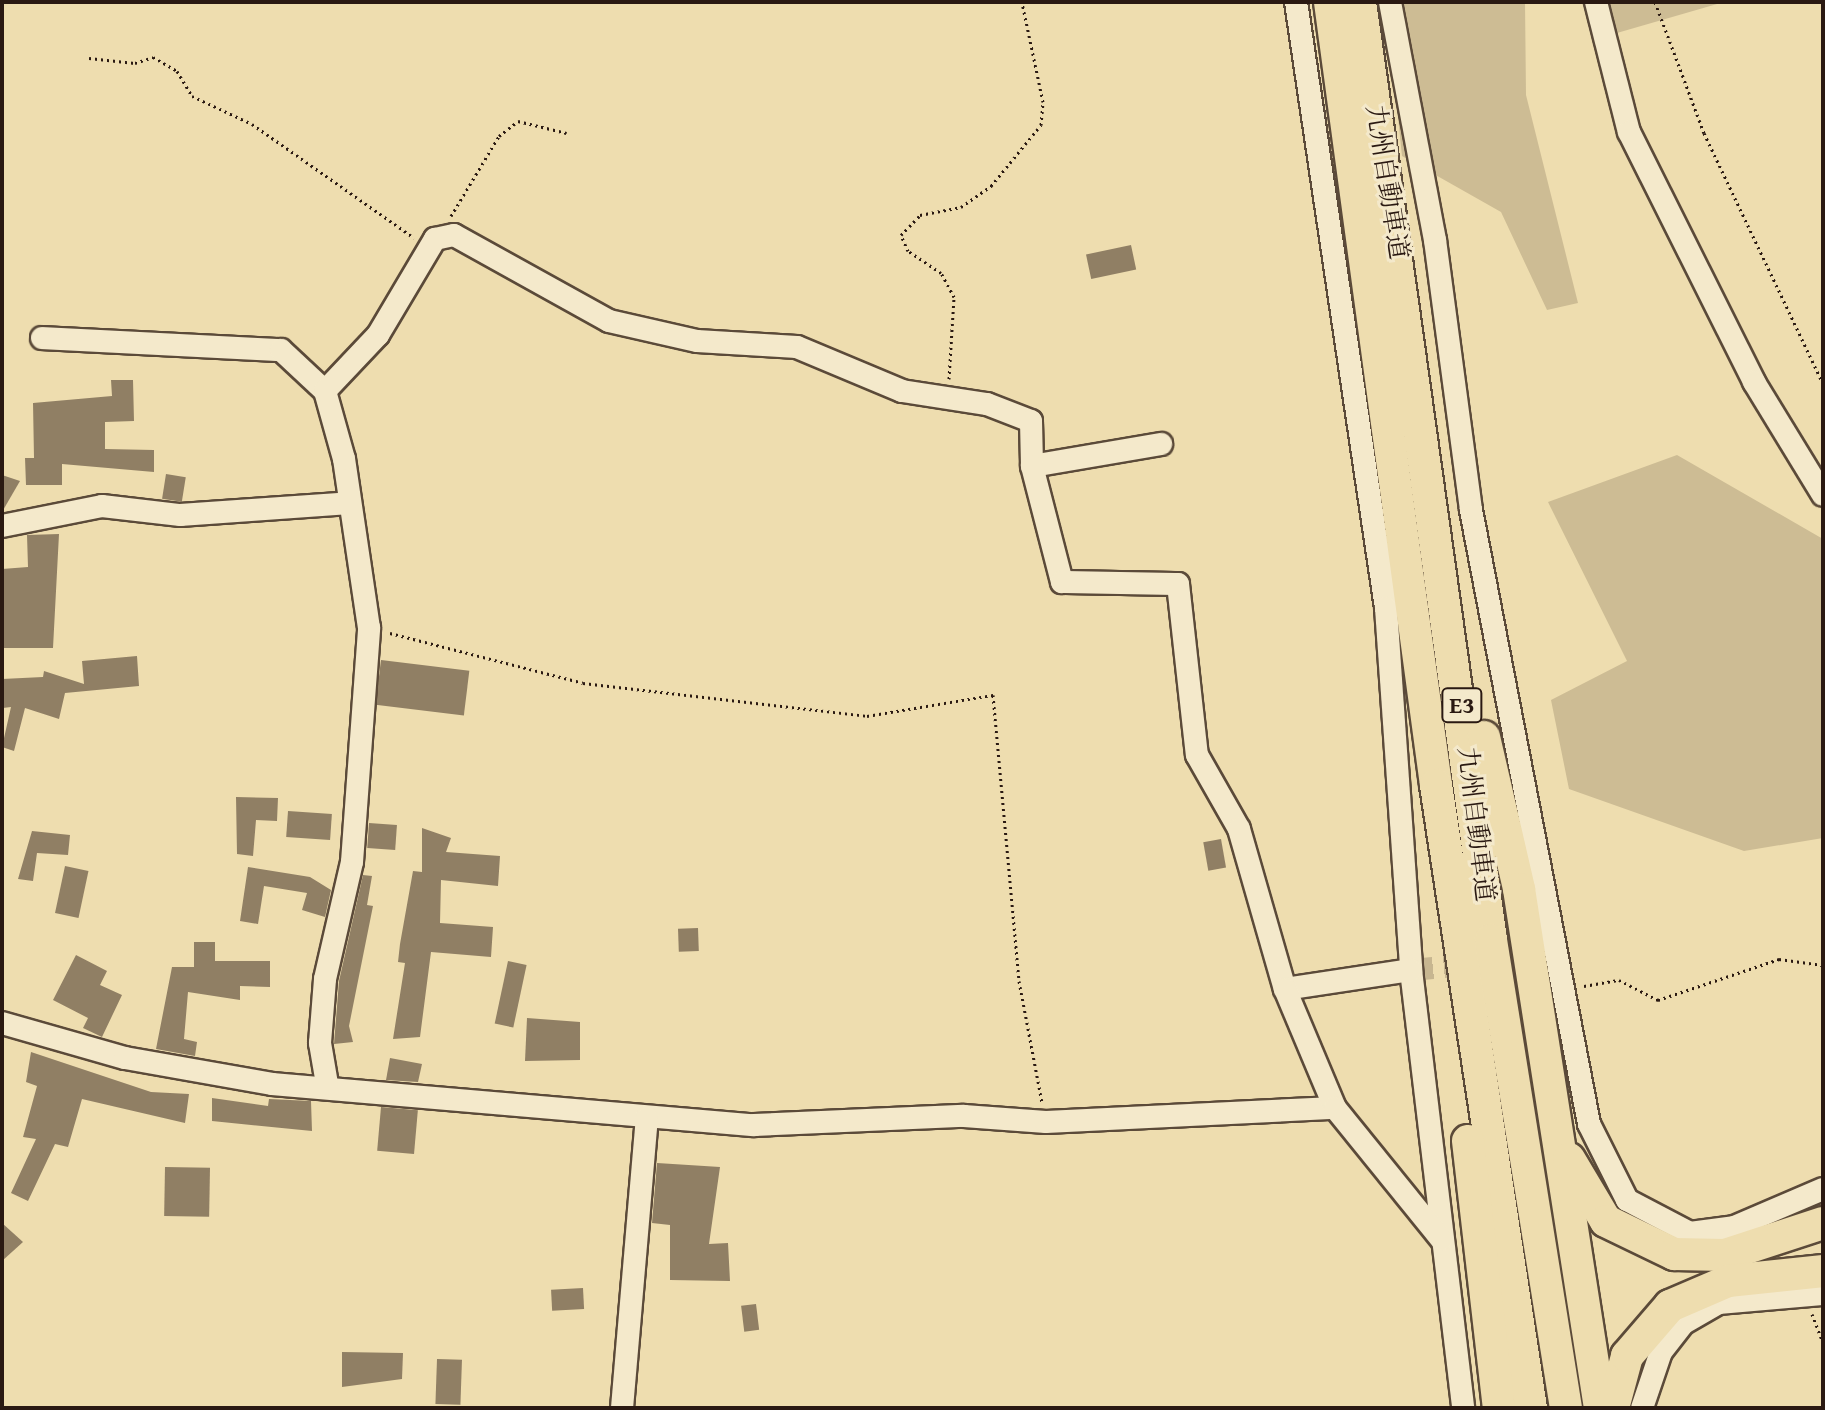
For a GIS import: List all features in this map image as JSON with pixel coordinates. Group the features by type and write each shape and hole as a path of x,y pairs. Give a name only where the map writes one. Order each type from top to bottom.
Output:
{"highway":[{"name":"九州自動車道","path":"1330,2 1436,785 1531,1408"},
{"name":"九州自動車道","path":"1360,2 1445,571 1491,940 1566,1408"},
{"path":"1445,571 1519,889 1600,1408"},
{"path":"1436,785 1438,878 1499,1408"},
{"path":"1545,1050 1575,1177 1624,1236 1701,1257 1823,1223"},
{"path":"1613,1408 1627,1356 1670,1306 1728,1281 1817,1287"}],"street":[{"path":"1296,2 1386,608 1411,970 1463,1408"},
{"path":"1390,2 1438,255 1471,510 1567,990 1572,1064 1589,1124 1627,1200 1690,1233 1734,1227 1823,1189"},
{"path":"1596,2 1629,132 1754,382 1823,495"},
{"path":"325,391 378,335 436,243 483,249 609,321 697,341 797,347 902,391 952,399 1031,421 1032,466 1062,582 1178,584 1197,755 1239,829 1285,989 1335,1108 1441,1239"},
{"path":"42,338 281,350 325,391 350,503 369,628 352,862 325,979 320,1043 327,1084"},
{"path":"1032,466 1161,444"},
{"path":"2,526 102,506 180,515 350,503"},
{"path":"1285,989 1411,970"},
{"path":"2,1023 193,1073 647,1118 812,1128 964,1116 1046,1122 1335,1108"},
{"path":"622,1408 647,1118"},
{"path":"1642,1408 1661,1352 1684,1323 1718,1303 1817,1287"}],"path":[{"path":"952,399 947,359 954,297 941,273 908,251 901,235 920,215 961,207 991,186 1041,125 1043,102 1022,2"},
{"path":"1655,2 1704,133 1823,384"},
{"path":"89,58 135,63 153,57 177,71 192,96 324,170 436,243 499,136 518,121 536,120 567,133"},
{"path":"369,628 583,683 758,705 867,716 993,695 1019,981 1046,1122"},
{"path":"1567,990 1619,980 1658,1000 1779,959 1823,965"},
{"path":"1817,1287 1823,1342"}],"shaded area":[{"path":"1386,2 1525,2 1526,95 1578,303 1547,310 1501,212 1402,156"},
{"path":"1609,2 1724,2 1610,35"},
{"path":"1677,455 1823,539 1823,838 1744,851 1569,789 1551,700 1627,661 1548,502"}],"building":[{"path":"1131,245 1136,269 1091,279 1086,255"},
{"path":"111,380 133,380 134,421 105,422 105,449 154,450 154,472 62,464 62,485 26,485 25,458 34,458 33,403 112,396"},
{"path":"166,474 186,477 182,502 162,499"},
{"path":"2,475 20,481 2,512"},
{"path":"59,534 53,648 3,648 2,569 28,567 27,535"},
{"path":"137,656 139,686 65,693 59,719 25,708 14,751 2,747 11,707 3,708 2,679 43,677 44,671 84,684 82,661"},
{"path":"381,660 469,671 464,716 376,705"},
{"path":"236,797 278,798 277,821 256,820 253,856 237,854"},
{"path":"288,811 332,814 330,840 286,837"},
{"path":"369,823 397,825 395,850 367,848"},
{"path":"422,828 451,838 446,852 500,856 498,886 441,880 440,923 493,927 491,957 431,952 420,1037 393,1039 405,963 398,962 400,944 413,871 422,872"},
{"path":"32,831 70,835 68,855 37,853 33,881 18,879"},
{"path":"1221,839 1226,868 1208,871 1203,842"},
{"path":"65,866 88,871 78,918 55,913"},
{"path":"248,867 310,877 331,890 325,917 302,910 307,893 264,886 258,924 240,921"},
{"path":"363,875 372,876 367,905 373,906 349,1026 353,1042 334,1044 339,981"},
{"path":"698,928 699,951 679,952 678,929"},
{"path":"194,942 215,942 215,961 270,961 270,987 240,986 240,1000 188,992 184,1039 197,1042 195,1056 156,1049 172,967 194,967"},
{"path":"76,955 107,971 100,985 122,995 102,1037 83,1028 88,1018 53,1000"},
{"path":"508,961 527,965 513,1028 495,1024"},
{"path":"527,1018 580,1022 580,1060 525,1061"},
{"path":"31,1052 151,1092 189,1094 185,1123 82,1099 68,1147 55,1144 28,1201 11,1193 36,1139 23,1137 37,1086 26,1082"},
{"path":"390,1058 422,1064 418,1082 386,1080"},
{"path":"212,1098 268,1106 269,1099 311,1101 312,1131 212,1121"},
{"path":"381,1107 418,1110 414,1154 377,1151"},
{"path":"657,1163 720,1167 709,1244 728,1243 730,1281 670,1280 670,1225 652,1223"},
{"path":"165,1167 210,1168 209,1217 164,1216"},
{"path":"2,1223 23,1242 2,1261"},
{"path":"583,1288 584,1309 552,1311 551,1290"},
{"path":"756,1304 759,1330 744,1332 741,1306"},
{"path":"342,1352 403,1353 402,1379 342,1387"},
{"path":"437,1359 462,1360 460,1405 435,1404"}],"tunnel":[{"path":"1411,970 1477,964"}]}
